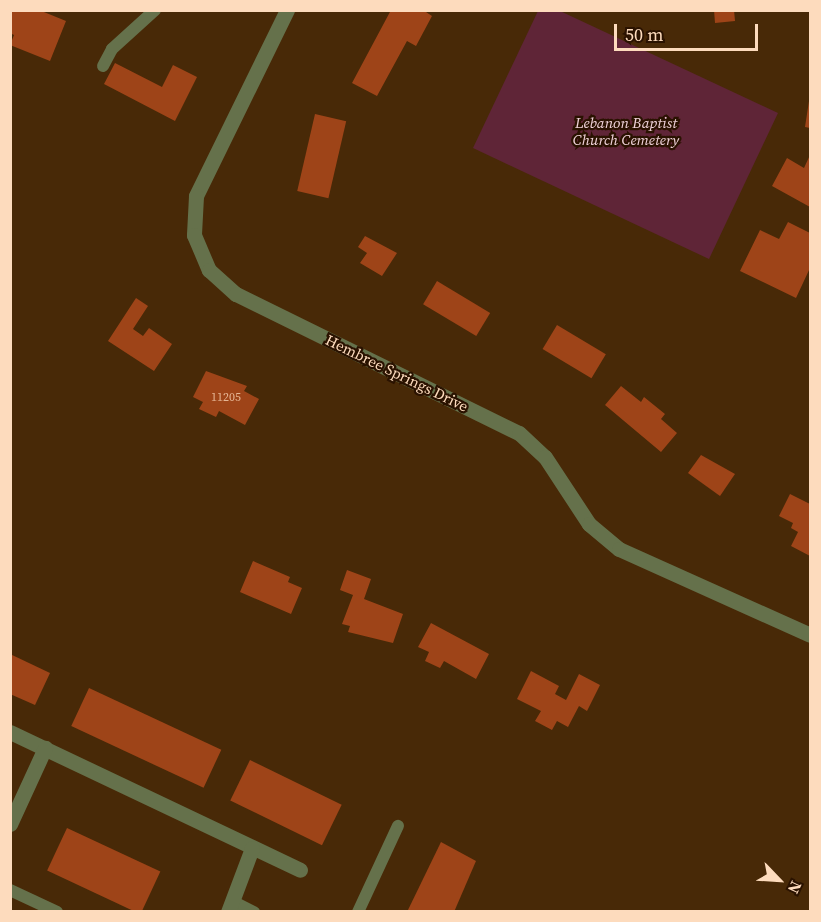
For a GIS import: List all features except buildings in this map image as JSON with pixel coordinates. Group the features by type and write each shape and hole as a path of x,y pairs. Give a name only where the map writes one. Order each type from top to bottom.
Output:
{"street":[{"name":"Hembree Springs Drive","path":"287,10 196,196 194,235 209,270 236,294 519,433 545,456 590,524 619,549 810,635"},
{"path":"10,732 300,870"},
{"path":"10,824 45,748"},
{"path":"230,906 252,848"}],"lane":[{"path":"103,66 112,49 155,10"},
{"path":"358,912 398,826"},
{"path":"10,890 57,912"},
{"path":"230,906 254,912"}],"green space":[{"name":"Lebanon Baptist Church Cemetery","path":"538,11 560,11 778,113 709,259 473,148"}]}
